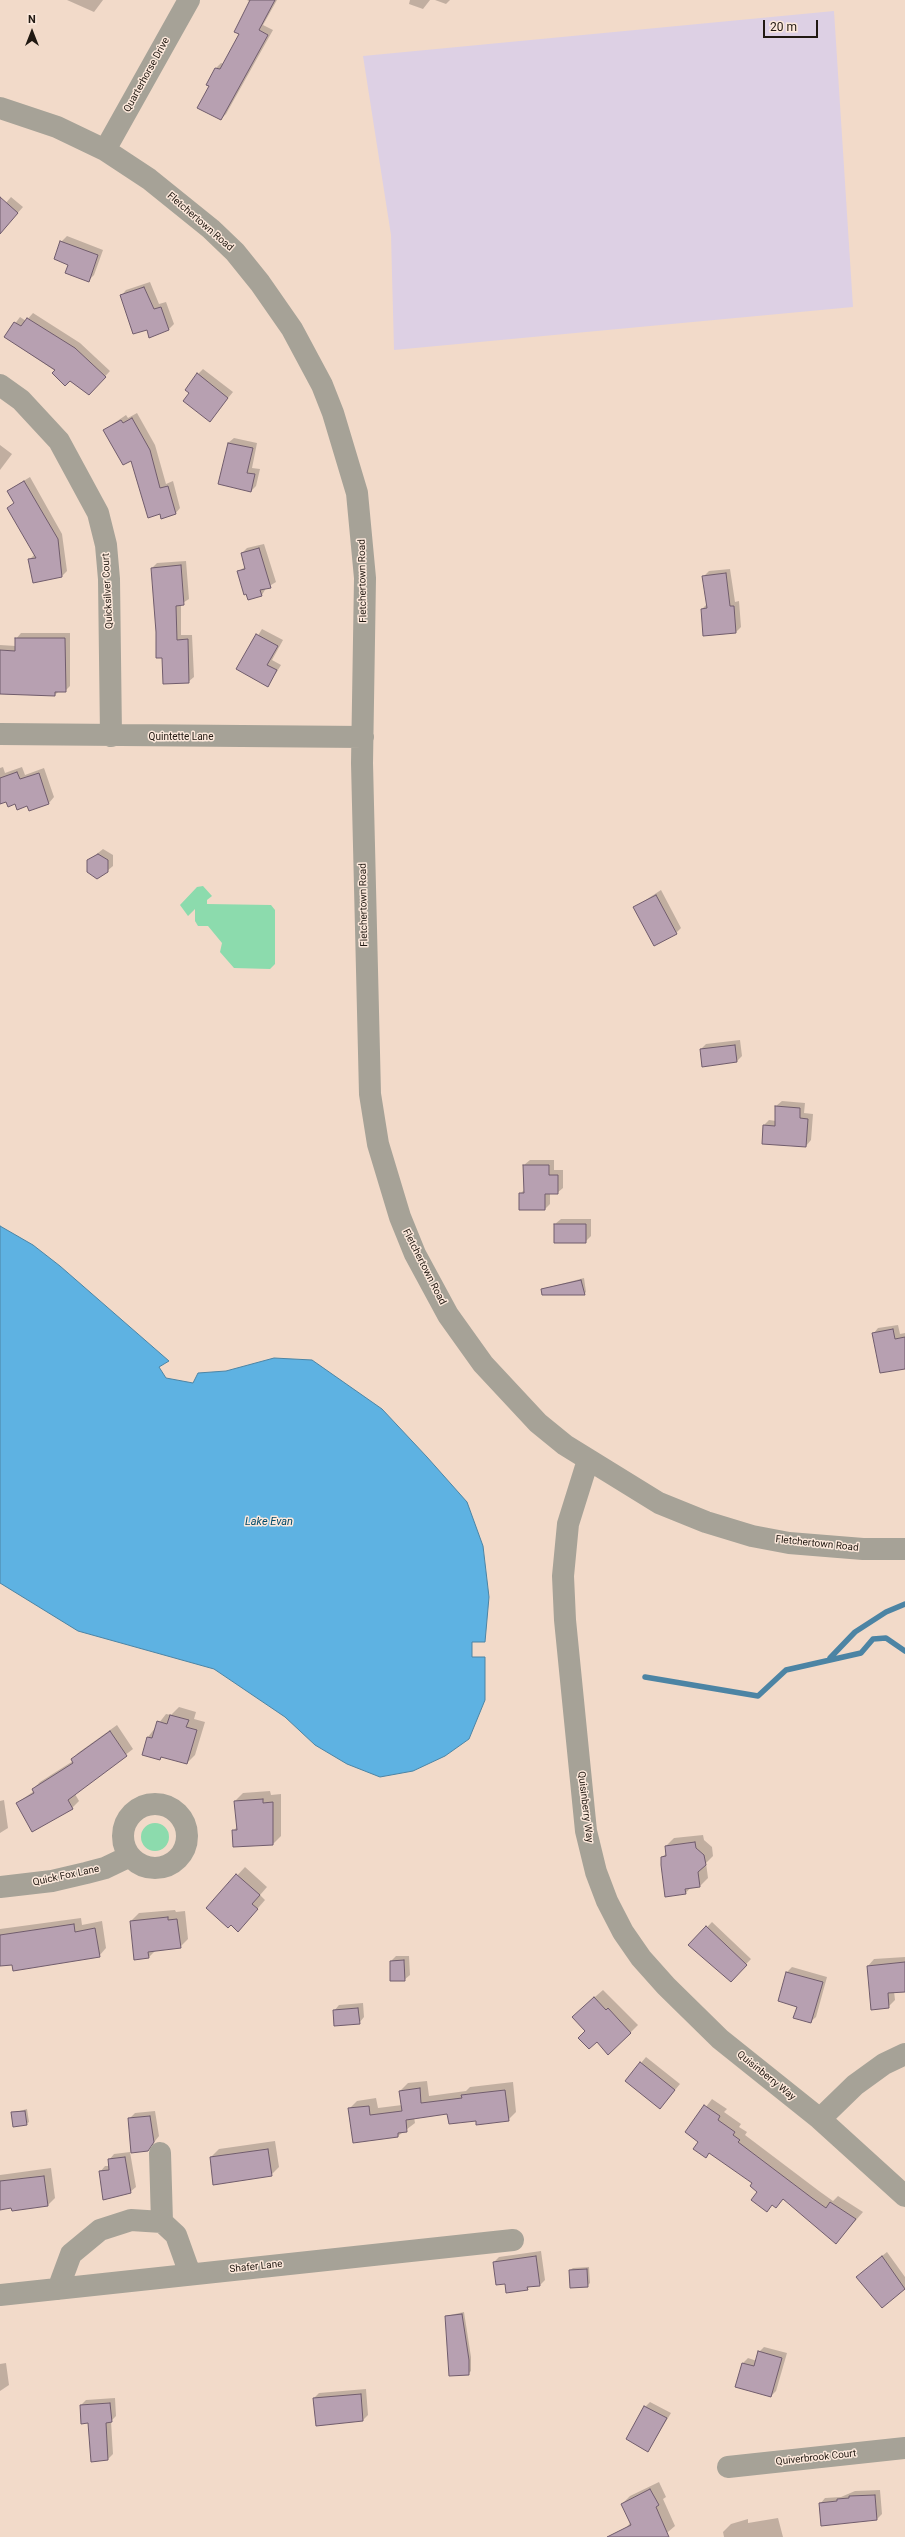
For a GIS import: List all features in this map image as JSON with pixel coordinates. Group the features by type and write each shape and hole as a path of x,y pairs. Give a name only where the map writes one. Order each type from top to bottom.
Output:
{"street":[{"name":"Quarterhorse Drive","path":"105,150 189,0"},
{"name":"Fletchertown Road","path":"0,108 57,127 105,150 189,209 235,252 260,283 292,329 322,385 350,463 362,527 365,578 362,737 363,870 370,1094 378,1144 387,1180 415,1254 448,1315 479,1358 512,1397 538,1423 588,1460 659,1503 706,1522 752,1536 822,1547 905,1549"},
{"name":"Quicksilver Court","path":"0,385 21,400 59,441 98,513 106,545 110,579 111,736"},
{"name":"Quintette Lane","path":"0,734 362,737"},
{"name":"Quisinberry Way","path":"588,1460 568,1524 563,1576 565,1620 586,1831 596,1872 624,1932 641,1958 666,1986 720,2039 820,2119 905,2196"},
{"name":"Quick Fox Lane","path":"0,1887 52,1881 86,1873 105,1868 130,1856"},
{"path":"820,2119 856,2085 884,2064 905,2054"},
{"path":"160,2153 162,2222"},
{"path":"58,2288 71,2254 100,2230 130,2220 162,2222 176,2235 190,2274"},
{"name":"Shafer Lane","path":"0,2295 513,2240"},
{"name":"Quiverbrook Court","path":"728,2467 905,2448"}],"shaded area":[{"path":"834,11 853,307 394,350 391,235 363,56"}],"green space":[{"path":"203,886 212,896 207,900 207,904 271,905 275,910 275,964 270,969 234,968 220,952 222,943 208,926 198,926 195,921 195,909 188,916 180,905 197,887"},
{"path":"155,1823 161,1824 165,1827 168,1831 168,1843 165,1847 161,1850 155,1851 149,1850 145,1847 142,1843 141,1837 142,1831 145,1827 149,1824"}],"water":[{"name":"Lake Evan","path":"0,1226 33,1245 60,1266 169,1361 159,1367 166,1378 193,1383 198,1373 226,1371 274,1358 312,1360 382,1409 427,1457 467,1502 483,1546 489,1597 485,1642 472,1642 472,1657 485,1657 485,1700 469,1739 445,1756 413,1771 380,1777 347,1764 315,1745 285,1717 214,1669 78,1631 0,1583"}],"building":[{"path":"250,0 275,0 259,30 268,35 221,120 197,108 209,86 206,85 215,68 220,69 239,34 234,32"},
{"path":"0,197 18,213 0,234"},
{"path":"60,241 98,255 89,282 65,273 68,265 54,259"},
{"path":"144,287 154,309 161,307 169,330 149,338 147,330 133,334 120,295"},
{"path":"27,318 75,348 106,377 89,395 70,381 65,386 52,373 55,370 4,337 14,322 21,326"},
{"path":"197,373 228,398 210,422 183,401 189,393 185,390"},
{"path":"132,418 150,450 160,488 168,486 176,514 161,519 160,514 148,518 131,461 123,465 103,430 121,420 123,423"},
{"path":"228,443 253,448 247,473 255,474 251,492 218,484"},
{"path":"24,481 58,539 62,577 33,583 28,559 36,558 7,508 14,503 7,491"},
{"path":"259,548 271,588 260,590 262,596 248,600 246,594 244,595 237,571 245,569 241,553"},
{"path":"181,565 184,605 176,606 177,640 188,639 189,683 163,684 162,658 156,658 156,632 151,568"},
{"path":"726,573 730,606 734,606 736,633 703,636 701,609 707,608 702,576"},
{"path":"256,634 278,646 267,665 277,670 268,687 236,669"},
{"path":"15,638 65,638 66,692 55,692 55,696 0,694 0,650 15,651"},
{"path":"17,772 20,779 39,773 49,804 29,811 27,806 17,810 15,804 8,807 6,802 0,804 0,778"},
{"path":"98,854 108,860 108,872 97,879 87,872 87,860"},
{"path":"656,895 677,934 654,946 633,907"},
{"path":"735,1045 737,1062 702,1067 700,1049"},
{"path":"775,1106 800,1108 800,1118 808,1119 806,1147 762,1144 763,1125 775,1126"},
{"path":"523,1165 549,1165 549,1175 558,1175 558,1194 545,1194 545,1210 519,1210 519,1193 524,1193"},
{"path":"554,1224 586,1224 586,1243 554,1243"},
{"path":"581,1280 585,1295 542,1295 541,1289"},
{"path":"893,1329 895,1339 905,1337 905,1369 880,1373 872,1333"},
{"path":"170,1715 189,1720 186,1727 197,1730 187,1764 161,1757 160,1760 142,1755 147,1737 152,1738 157,1721 167,1724"},
{"path":"110,1731 127,1756 68,1800 73,1809 32,1832 16,1803 34,1793 32,1789 73,1763 71,1759"},
{"path":"263,1799 263,1803 273,1802 273,1845 233,1847 232,1830 237,1830 234,1801"},
{"path":"695,1842 696,1848 704,1855 706,1865 698,1872 700,1887 685,1889 686,1894 665,1897 661,1857 666,1856 665,1846"},
{"path":"236,1874 260,1895 252,1904 258,1909 238,1932 231,1925 228,1928 206,1908"},
{"path":"168,1917 168,1920 177,1919 181,1948 148,1952 149,1958 134,1960 130,1921"},
{"path":"74,1924 75,1932 95,1928 100,1957 13,1971 12,1965 0,1966 0,1935"},
{"path":"706,1926 747,1965 731,1982 688,1945"},
{"path":"404,1960 405,1981 390,1981 390,1961"},
{"path":"905,1962 905,1992 888,1993 889,2008 871,2010 867,1966"},
{"path":"786,1972 823,1982 811,2023 793,2018 797,2007 778,2001"},
{"path":"594,1997 606,2010 608,2008 631,2033 608,2055 597,2042 589,2049 578,2038 585,2031 572,2017"},
{"path":"358,2008 360,2024 334,2026 333,2010"},
{"path":"640,2062 675,2090 660,2109 625,2081"},
{"path":"420,2088 421,2103 462,2098 461,2095 505,2090 509,2121 476,2125 476,2121 449,2124 447,2114 406,2120 407,2132 398,2133 398,2137 353,2143 348,2108 369,2106 370,2115 402,2111 399,2091"},
{"path":"704,2105 720,2116 718,2120 735,2132 733,2135 740,2140 738,2142 812,2198 826,2208 830,2202 856,2219 836,2244 783,2199 776,2208 772,2205 767,2212 751,2200 757,2192 750,2186 752,2183 709,2153 706,2158 693,2149 698,2142 685,2132"},
{"path":"25,2111 27,2125 13,2127 11,2112"},
{"path":"150,2116 154,2142 148,2151 131,2153 128,2118"},
{"path":"268,2149 272,2176 213,2185 210,2157"},
{"path":"125,2157 131,2193 103,2200 99,2171 109,2170 108,2159"},
{"path":"44,2176 48,2206 12,2211 11,2208 0,2210 0,2181"},
{"path":"536,2256 540,2286 527,2287 528,2290 506,2293 505,2284 496,2285 493,2262"},
{"path":"882,2256 905,2289 882,2308 856,2277"},
{"path":"587,2269 588,2287 570,2288 569,2270"},
{"path":"462,2314 469,2360 469,2375 449,2376 445,2316"},
{"path":"758,2351 782,2358 771,2397 735,2387 742,2363 754,2366"},
{"path":"361,2394 363,2421 316,2426 313,2398"},
{"path":"110,2403 112,2422 106,2423 108,2460 91,2462 88,2423 81,2424 80,2405"},
{"path":"644,2406 667,2418 648,2452 626,2439"},
{"path":"650,2489 659,2505 656,2507 669,2537 607,2537 631,2525 621,2504"},
{"path":"875,2495 877,2520 821,2526 819,2503 837,2501 837,2499 849,2498 849,2496"}],"waterway":[{"path":"830,1658 855,1632 886,1612 905,1604"},
{"path":"645,1677 758,1696 786,1670 861,1653 873,1639 886,1638 905,1651"}]}
